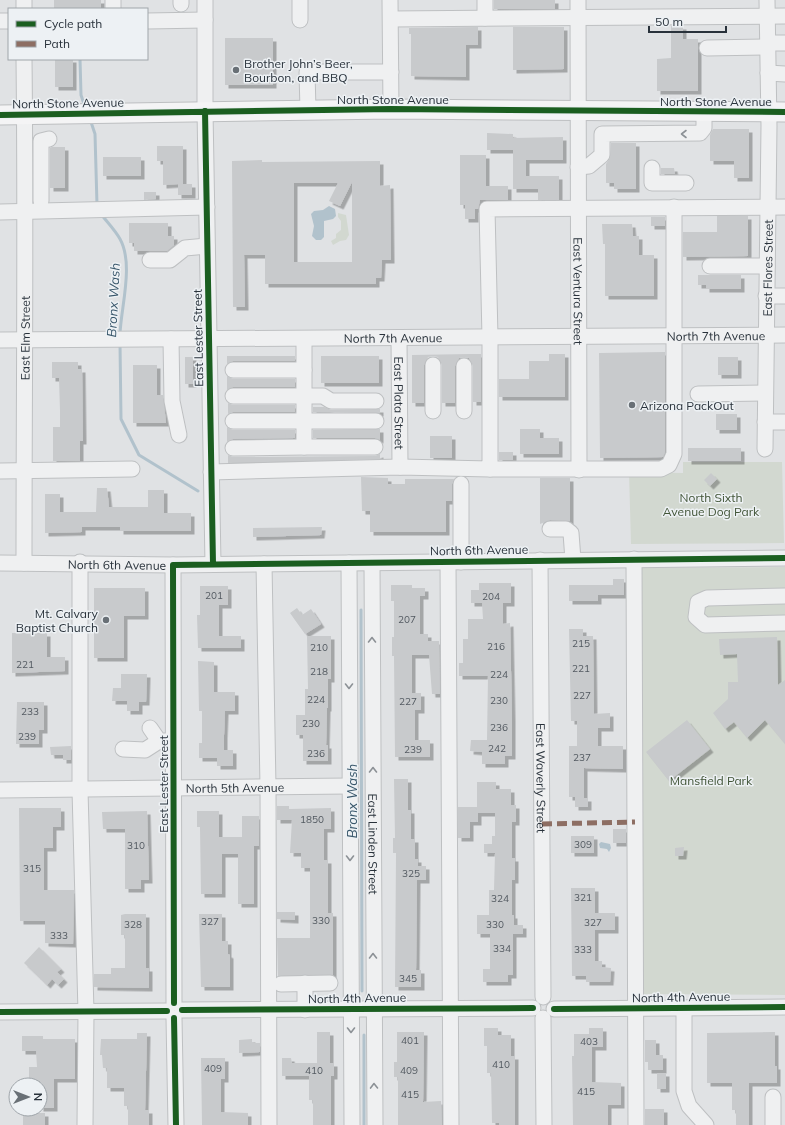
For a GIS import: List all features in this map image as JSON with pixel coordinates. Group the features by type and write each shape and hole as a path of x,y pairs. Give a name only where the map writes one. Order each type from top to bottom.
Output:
{"main road":[{"name":"North Stone Avenue","path":"0,115 391,109 578,112 777,112"}],"street":[{"name":"East Lester Street","path":"205,0 206,207 213,564"},
{"path":"300,0 300,20"},
{"path":"390,0 391,109"},
{"path":"485,0 485,18"},
{"name":"East Ventura Street","path":"578,0 579,470"},
{"name":"East Flores Street","path":"765,449 768,207 777,112 768,73 767,0"},
{"path":"390,19 785,16"},
{"path":"148,20 205,20"},
{"path":"707,48 785,44"},
{"name":"East Elm Street","path":"24,60 26,212 24,340 24,563"},
{"path":"308,110 307,72 391,72"},
{"path":"768,73 785,74"},
{"path":"578,167 589,166 602,155 602,134 700,133 704,128 704,112"},
{"path":"41,201 40,141 49,139"},
{"path":"25,160 41,161"},
{"path":"652,168 652,183 686,183"},
{"path":"0,212 206,207"},
{"path":"211,472 400,467 661,470 669,465 674,454 674,207"},
{"path":"490,469 490,337 487,209 785,207"},
{"path":"150,260 170,260 185,248 207,246"},
{"path":"710,266 767,266"},
{"path":"766,296 785,296"},
{"name":"North 7th Avenue","path":"0,340 209,340 785,335"},
{"name":"East Plata Street","path":"399,338 400,467"},
{"path":"304,339 304,447"},
{"path":"171,340 172,401 179,435"},
{"path":"433,364 433,412"},
{"path":"464,366 464,412"},
{"path":"233,370 304,370"},
{"path":"698,394 765,393"},
{"path":"233,396 323,396 331,401 376,401"},
{"path":"233,421 376,421"},
{"path":"765,422 785,422"},
{"path":"233,448 375,447"},
{"path":"0,471 132,469"},
{"path":"451,1125 450,1007 455,562 461,484"},
{"path":"550,529 566,529 571,533 573,560"},
{"name":"North 6th Avenue","path":"0,563 80,562 173,565 785,558"},
{"path":"634,559 636,1125"},
{"name":"East Waverly Street","path":"540,560 544,997 537,999 543,1012"},
{"path":"80,562 80,790 86,1012 86,1125"},
{"name":"East Linden Street","path":"348,563 352,1125"},
{"name":"East Linden Street","path":"372,563 375,1125"},
{"path":"264,564 270,1010 269,1125"},
{"name":"East Lester Street","path":"173,565 166,741 174,789 174,1011 176,1125"},
{"path":"785,596 707,598 698,602 696,617 704,625 785,623"},
{"path":"123,749 145,750 166,741 150,728"},
{"name":"North 5th Avenue","path":"0,790 349,786"},
{"path":"281,984 330,983"},
{"path":"305,984 305,1010"},
{"name":"North 4th Avenue","path":"0,1012 374,1010 450,1007 543,1012 635,1008 785,1007"},
{"path":"684,1008 684,1092 689,1106 706,1125"},
{"path":"543,1012 544,1125"},
{"path":"773,1097 773,1125"}],"green space":[{"path":"338,213 346,215 349,235 346,240 340,241 333,245 331,241 336,238 336,234 341,230 341,221 338,217"},
{"name":"North Sixth Avenue Dog Park","path":"683,462 782,462 784,543 631,544 629,472 683,473"},
{"name":"Mansfield Park","path":"785,567 785,995 637,994 636,568"}],"shaded area":[{"path":"329,206 335,209 336,216 333,219 324,221 324,237 321,240 316,240 312,236 314,226 311,214 314,211 323,210"},
{"path":"601,842 610,844 611,848 609,852 607,849 600,848 599,844"}],"building":[{"path":"54,0 101,0 101,8 54,8"},
{"path":"494,0 555,0 555,9 494,9"},
{"path":"671,26 683,26 683,39 698,39 698,91 657,91 657,59 671,58"},
{"path":"478,27 478,45 466,45 466,77 411,76 411,34 409,34 409,28"},
{"path":"513,27 564,27 564,69 513,70"},
{"path":"225,38 273,38 273,85 225,85"},
{"path":"55,60 73,60 73,87 55,87"},
{"path":"713,129 749,129 749,178 734,178 734,161 710,161 710,135"},
{"path":"487,133 513,134 513,138 563,137 563,160 526,160 526,176 559,176 559,200 538,200 538,189 513,189 513,150 487,150"},
{"path":"611,143 636,143 636,189 614,189 614,183 606,183 606,164 610,158"},
{"path":"157,146 183,146 183,184 192,184 192,195 178,195 178,184 163,185 163,161 157,161"},
{"path":"65,147 65,188 50,188 50,148"},
{"path":"460,155 486,155 486,186 508,186 508,200 480,200 478,209 475,209 475,219 465,219 465,205 460,205"},
{"path":"103,157 141,157 141,176 103,176"},
{"path":"232,161 380,161 380,186 390,185 391,260 382,260 381,278 376,278 376,284 265,284 265,255 244,255 245,307 233,307","holes":["352,182 352,262 294,262 294,183 338,183 329,201 340,206"]},
{"path":"661,168 674,168 675,174 661,174"},
{"path":"144,192 156,192 156,199 144,200"},
{"path":"717,216 748,216 748,256 683,257 683,232 717,232"},
{"path":"651,217 665,217 665,226 651,226"},
{"path":"129,223 168,223 168,236 174,236 174,245 167,251 134,251 134,243 129,243"},
{"path":"602,224 632,224 633,236 639,236 639,255 654,255 654,296 605,296 605,244 603,244"},
{"path":"698,275 741,275 741,289 706,289 706,285 698,285"},
{"name":"Arizona PackOut","path":"665,352 665,452 663,457 600,458 599,353"},
{"path":"481,354 481,402 473,402 473,366 469,358 464,357 459,358 455,366 455,403 442,403 442,365 438,357 433,356 428,357 424,365 424,403 412,403 412,355"},
{"path":"549,354 565,354 565,397 499,397 499,379 529,379 529,361 549,361"},
{"path":"227,356 295,356 295,361 233,361 227,364"},
{"path":"321,356 379,356 379,383 321,383"},
{"path":"185,357 193,357 193,384 185,384"},
{"path":"718,357 738,357 738,375 718,375"},
{"path":"52,362 78,362 78,369 82,369 83,441 80,441 80,461 53,461 53,427 60,427 60,411 59,378 52,378"},
{"path":"133,365 157,365 157,395 163,395 166,423 133,423"},
{"path":"227,376 233,379 295,379 295,387 233,387 227,390"},
{"path":"228,403 233,405 295,405 295,412 233,412 228,414"},
{"path":"313,407 324,407 331,410 380,409 380,413 313,412"},
{"path":"716,414 737,414 737,430 716,430"},
{"path":"227,427 233,430 295,430 295,438 233,439 227,442"},
{"path":"380,429 380,440 375,438 313,438 313,430"},
{"path":"520,429 540,429 540,438 559,438 559,454 520,454"},
{"path":"430,436 452,436 452,458 430,458"},
{"path":"688,448 741,448 741,461 688,461"},
{"path":"499,452 513,452 513,460 499,460"},
{"path":"380,454 380,459 228,463 228,455 233,457 375,456"},
{"path":"711,473 717,479 710,486 704,480"},
{"path":"361,477 388,478 388,484 405,484 405,479 454,479 452,484 452,501 446,501 446,532 370,532 370,511 362,511"},
{"path":"540,478 570,478 570,521 550,520 540,524"},
{"path":"97,488 107,488 109,507 148,507 148,490 164,490 164,513 191,513 191,531 120,531 120,527 82,527 82,532 45,533 45,494 60,494 60,512 96,512"},
{"path":"322,527 321,535 253,537 253,528"},
{"path":"613,579 624,579 624,595 598,595 598,601 569,601 569,585 613,585"},
{"path":"479,583 511,583 511,603 503,603 503,624 510,623 512,718 512,756 505,756 505,764 482,764 482,752 470,751 471,740 487,740 488,676 459,676 459,663 463,663 463,639 468,639 468,619 483,619 482,603 471,603 471,590 479,590"},
{"path":"391,585 412,585 412,588 425,588 425,596 420,596 420,634 428,634 428,641 439,641 440,694 432,694 429,655 412,655 412,693 421,693 421,710 415,710 415,740 430,740 430,757 395,757 394,656 392,656 392,637 394,637 394,601 391,601"},
{"path":"200,586 228,586 228,605 219,605 219,636 241,636 241,648 198,648 197,615 200,615"},
{"name":"Mt. Calvary Baptist Church","path":"94,588 145,588 145,616 124,616 124,658 94,658"},
{"path":"297,608 302,615 311,609 321,624 305,634 290,613"},
{"path":"569,629 583,629 583,636 593,636 594,714 610,713 610,728 598,728 598,746 623,746 623,769 584,768 584,798 588,798 588,807 575,807 575,797 569,797 569,746 577,746 577,721 571,721"},
{"path":"12,633 47,633 47,657 65,657 65,671 12,673"},
{"path":"307,636 331,636 331,679 328,679 326,745 328,745 328,761 303,761 303,735 296,735 296,715 305,715 305,689 308,689"},
{"path":"777,637 778,685 785,680 785,744 765,720 747,738 734,722 725,729 713,713 728,699 728,682 738,682 737,654 720,655 719,639"},
{"path":"198,661 214,662 214,692 235,692 235,711 225,711 224,735 224,750 233,750 233,766 217,766 217,758 199,758 199,743 202,743 202,711 199,711"},
{"path":"121,674 147,674 146,702 139,702 139,711 127,711 127,701 112,701 113,688 121,688"},
{"path":"17,702 44,702 44,730 39,730 39,744 16,744"},
{"path":"687,720 710,749 669,781 646,752"},
{"path":"71,746 71,760 63,760 63,755 51,755 50,747"},
{"path":"394,779 408,779 408,810 411,810 411,839 415,839 415,859 418,859 418,866 426,866 426,880 417,880 416,970 421,970 421,987 395,987 396,853 393,853 393,838 395,838"},
{"path":"477,782 496,782 496,789 511,789 511,805 516,805 516,822 512,822 512,858 515,858 515,880 512,880 512,915 514,915 514,925 523,925 523,934 513,934 513,975 508,975 508,982 483,982 483,969 490,969 490,934 477,934 477,915 489,915 489,890 494,890 495,853 484,853 484,844 492,844 492,836 495,836 495,813 478,813 478,822 470,822 470,838 458,838 458,807 477,807"},
{"path":"277,806 289,806 289,809 331,808 331,829 324,829 324,860 328,860 328,913 333,913 333,975 278,976 277,938 310,938 310,868 301,868 301,853 290,853 292,820 277,820"},
{"path":"19,808 61,808 61,827 53,827 53,848 44,848 44,890 74,890 73,944 45,943 45,921 20,921"},
{"path":"147,811 149,880 141,880 141,889 125,889 125,829 103,829 102,812"},
{"path":"197,811 219,811 219,837 242,837 242,816 259,816 259,846 254,846 254,904 238,904 238,854 222,854 222,894 201,894 200,827 197,827"},
{"path":"613,829 626,829 626,843 613,843"},
{"path":"571,836 594,836 594,853 571,853"},
{"path":"684,847 683,856 675,856 675,848"},
{"path":"571,888 595,888 595,913 615,913 615,930 595,930 595,961 602,961 602,967 611,968 610,982 586,982 586,976 572,976"},
{"path":"277,912 295,912 295,920 277,919"},
{"path":"146,914 146,968 149,968 149,988 94,987 94,974 111,974 111,968 125,968 125,935 121,935 121,915"},
{"path":"199,914 222,914 222,941 228,941 228,954 230,955 230,987 201,987"},
{"path":"39,947 61,969 57,972 64,979 58,985 52,979 47,985 24,963"},
{"path":"484,1028 498,1028 498,1035 511,1035 511,1056 515,1056 515,1125 499,1125 499,1123 492,1123 491,1073 487,1073 487,1046 484,1046"},
{"path":"589,1028 603,1028 603,1047 592,1047 592,1082 621,1083 621,1105 608,1105 608,1125 573,1125 572,1056 574,1056 574,1034 589,1034"},
{"path":"317,1032 330,1032 330,1063 334,1063 334,1076 331,1076 331,1125 313,1125 313,1100 309,1100 309,1076 282,1076 282,1058 291,1058 292,1063 317,1063"},
{"path":"397,1032 424,1032 423,1102 441,1101 442,1125 398,1125 398,1077 394,1077 394,1062 397,1062"},
{"path":"775,1032 775,1066 777,1066 777,1083 749,1083 749,1125 736,1125 736,1110 732,1110 732,1083 707,1083 707,1033"},
{"path":"137,1033 147,1033 145,1110 149,1110 149,1125 128,1125 128,1106 124,1106 124,1088 107,1088 107,1068 103,1068 102,1055 100,1055 101,1039 137,1039"},
{"path":"22,1036 43,1036 43,1039 75,1039 75,1079 54,1079 54,1108 48,1108 48,1077 29,1077 29,1067 37,1067 36,1051 22,1051"},
{"path":"252,1039 252,1043 260,1043 260,1052 239,1053 239,1040"},
{"path":"645,1040 656,1040 656,1055 663,1055 663,1070 648,1070 648,1062 645,1062"},
{"path":"201,1058 225,1058 225,1079 221,1079 221,1112 248,1113 248,1125 202,1125"},
{"path":"657,1073 666,1073 666,1089 657,1089"},
{"path":"645,1109 664,1109 664,1125 645,1125"},
{"path":"23,1117 45,1117 45,1125 23,1125"}],"waterway":[{"name":"Bronx Wash","path":"80,60 81,95 85,107"},
{"name":"Bronx Wash","path":"90,119 95,134 97,205"},
{"name":"Bronx Wash","path":"101,214 120,239 124,249 126,261 126,286 120,334"},
{"name":"Bronx Wash","path":"120,344 121,419 139,455 198,491"},
{"name":"Bronx Wash","path":"361,610 362,991"},
{"name":"Bronx Wash","path":"364,1035 364,1125"}],"marked path":[{"path":"542,824 635,822"}],"cycle path":[{"path":"0,115 391,109 785,112"},
{"path":"205,111 213,564"},
{"path":"174,1003 173,565 785,558"},
{"path":"554,1009 785,1007"},
{"path":"182,1010 533,1008"},
{"path":"0,1012 167,1011"},
{"path":"174,1018 176,1125"}],"place":[{"name":"Brother John’s Beer, Bourbon, and BBQ","path":"236,70"},
{"name":"Arizona PackOut","path":"632,405"},
{"name":"Mt. Calvary Baptist Church","path":"106,620"}]}
